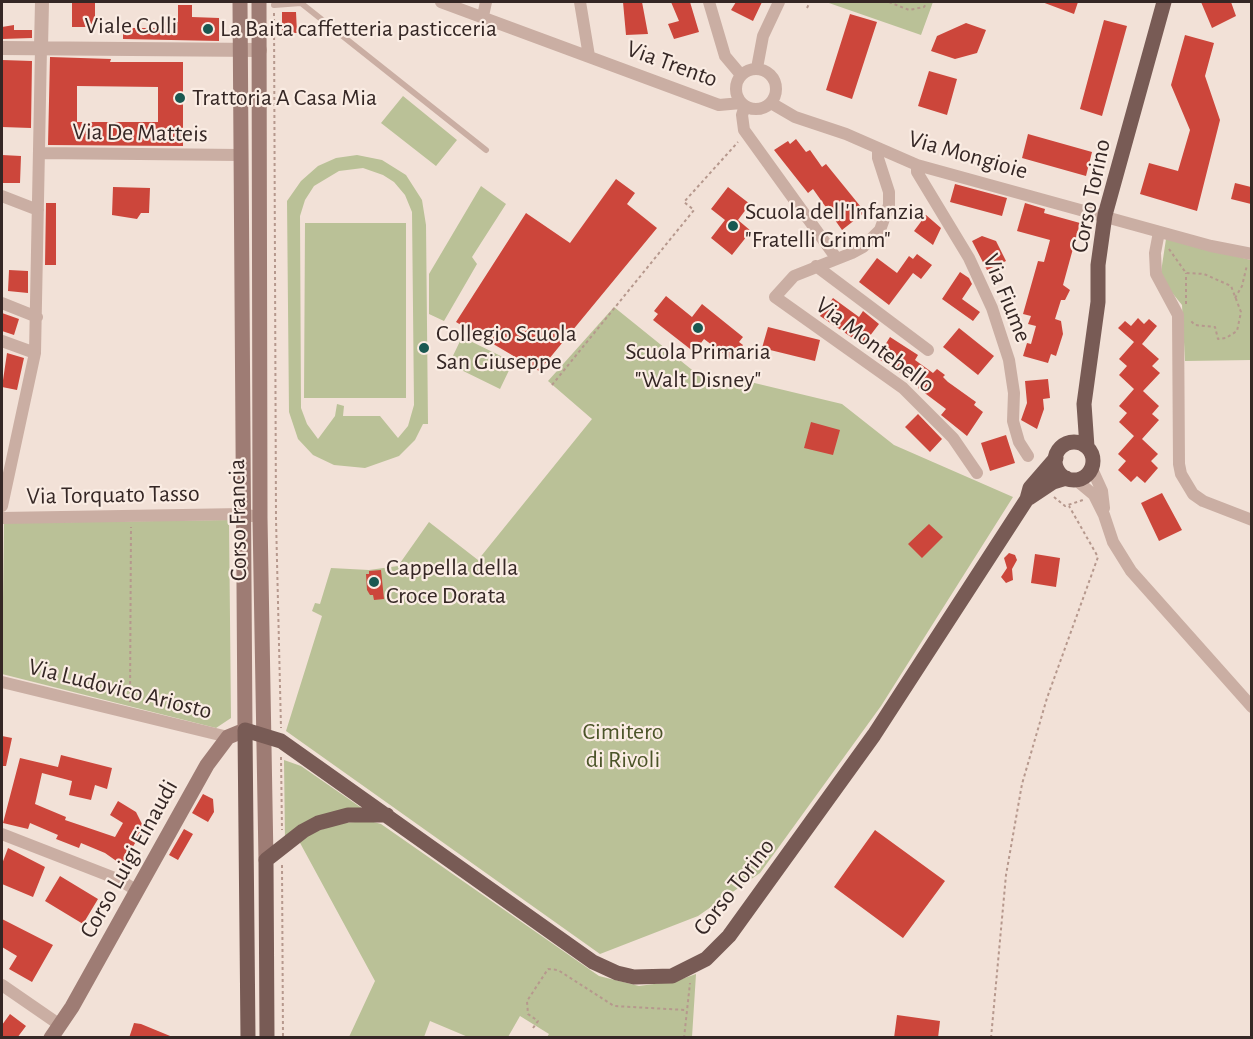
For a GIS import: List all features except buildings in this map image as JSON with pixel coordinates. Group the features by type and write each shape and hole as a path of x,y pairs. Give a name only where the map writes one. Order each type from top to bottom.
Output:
{"main road":[{"name":"Corso Francia","path":"240,2 242,514 248,1038"},
{"name":"Corso Torino","path":"1087,447 1084,404 1098,303 1098,265 1105,215 1164,2"},
{"name":"Corso Francia","path":"267,3 260,51 260,518 267,1038"},
{"name":"Corso Torino","path":"1068,443 1084,404"},
{"path":"1068,443 1078,443 1087,447 1093,458 1092,468 1087,475 1071,479 1058,470 1056,458 1060,449 1068,443"},
{"name":"Corso Torino","path":"264,734 281,741 593,962 617,973 643,977 672,976 692,969 706,959 729,936 874,735 1037,479 1056,458"},
{"name":"Corso Torino","path":"1026,499 1044,487 1071,479"},
{"path":"228,737 245,730 264,734"},
{"name":"Corso Luigi Einaudi","path":"56,1031 207,765 228,737"},
{"path":"266,860 303,831 333,818 367,814 387,815"}],"street":[{"path":"2,506 7,457 34,353 37,317 42,2"},
{"name":"Via Trento","path":"441,2 719,105 743,104"},
{"path":"483,16 486,2"},
{"name":"Via Trento","path":"580,2 589,56"},
{"path":"709,2 725,56 741,75"},
{"path":"757,68 763,36 779,2"},
{"name":"Viale Colli","path":"2,48 260,51"},
{"path":"743,104 761,109 771,103 776,84 769,73 757,68 741,75 736,91 743,104 742,124 837,259"},
{"name":"Via Mongioie","path":"771,103 795,117 846,134 917,165 1105,215 1159,233 1251,254"},
{"name":"Via Montebello","path":"878,149 878,158 889,192 886,218 873,239 852,254 794,276 775,297 903,388 953,438 977,473"},
{"name":"Via De Matteis","path":"39,153 240,155"},
{"name":"Via Fiume","path":"917,165 917,172 969,258 992,308 1009,360 1014,393 1013,421 1019,442 1028,456"},
{"path":"2,196 38,210"},
{"path":"1159,233 1156,274 1178,315 1179,464 1182,474 1193,494 1203,501 1251,520"},
{"name":"Via Montebello","path":"816,266 928,350"},
{"path":"2,303 37,317"},
{"path":"2,341 34,353"},
{"path":"1092,468 1102,491 1104,515"},
{"path":"1071,479 1094,495 1113,542 1131,571 1251,707"},
{"name":"Via Torquato Tasso","path":"2,518 242,514 260,518"},
{"name":"Via Ludovico Ariosto","path":"2,681 228,737"},
{"path":"2,834 120,880 137,891"},
{"path":"2,985 56,1031"}],"lane":[{"path":"267,3 301,3 486,150"}],"path":[{"path":"807,8 810,2"},
{"path":"889,2 909,10 924,7 927,2"},
{"path":"267,3 281,741 283,1038"},
{"path":"552,385 694,210 684,202 747,133"},
{"path":"1159,233 1186,273 1186,308"},
{"path":"1235,298 1242,286 1251,254"},
{"path":"1186,273 1204,274 1223,280 1231,286 1241,312 1236,331 1226,338 1218,339 1215,327 1195,325 1186,316"},
{"path":"1044,487 1061,504 1069,506 1094,495"},
{"path":"991,1038 1006,875 1022,784 1047,698 1098,557 1069,506"},
{"path":"130,713 131,516"},
{"path":"533,1029 538,1021 528,1014 527,1001 548,969 558,970 614,1006 686,1010"},
{"path":"684,1038 692,969"}],"green space":[{"path":"826,2 933,2 921,35"},
{"path":"403,96 457,140 436,166 381,123"},
{"path":"357,155 382,160 406,175 422,200 426,225 428,424 423,424 415,440 399,456 365,468 334,465 313,455 298,439 289,412 287,201 301,181 318,166 336,158","holes":["363,168 383,175 394,182 405,195 412,212 414,405 408,426 398,438 380,416 343,416 344,406 337,404 335,416 318,439 307,424 301,408 300,216 305,200 314,186 339,171"]},
{"path":"481,186 506,204 472,257 477,264 444,321 429,314 429,274"},
{"path":"305,223 406,223 406,398 304,398"},
{"path":"1166,239 1251,260 1251,360 1185,361 1182,305 1169,289 1161,272"},
{"name":"Cimitero di Rivoli","path":"614,307 712,386 730,387 742,380 842,404 894,445 1013,497 881,706 760,873 698,916 600,954 286,731 322,616 312,611 315,603 320,604 331,568 369,570 398,566 429,522 478,560 592,419 548,381"},
{"path":"462,337 513,362 500,389 449,364"},
{"path":"229,520 231,718 216,728 2,674 4,523"},
{"path":"284,760 301,766 366,811 285,840"},
{"path":"370,821 381,824 599,976 639,986 676,981 696,974 692,1037 547,1037 549,1034 520,1016 508,1037 468,1037 430,1021 424,1037 349,1037 375,981 299,841 314,832 341,823"}],"place":[{"name":"La Baita caffetteria pasticceria","path":"208,29"},
{"name":"Trattoria A Casa Mia","path":"180,98"},
{"name":"Scuola dell'Infanzia \"Fratelli Grimm\"","path":"733,226"},
{"name":"Scuola Primaria \"Walt Disney\"","path":"698,328"},
{"name":"Collegio Scuola San Giuseppe","path":"424,348"},
{"name":"Cappella della Croce Dorata","path":"374,582"}]}
